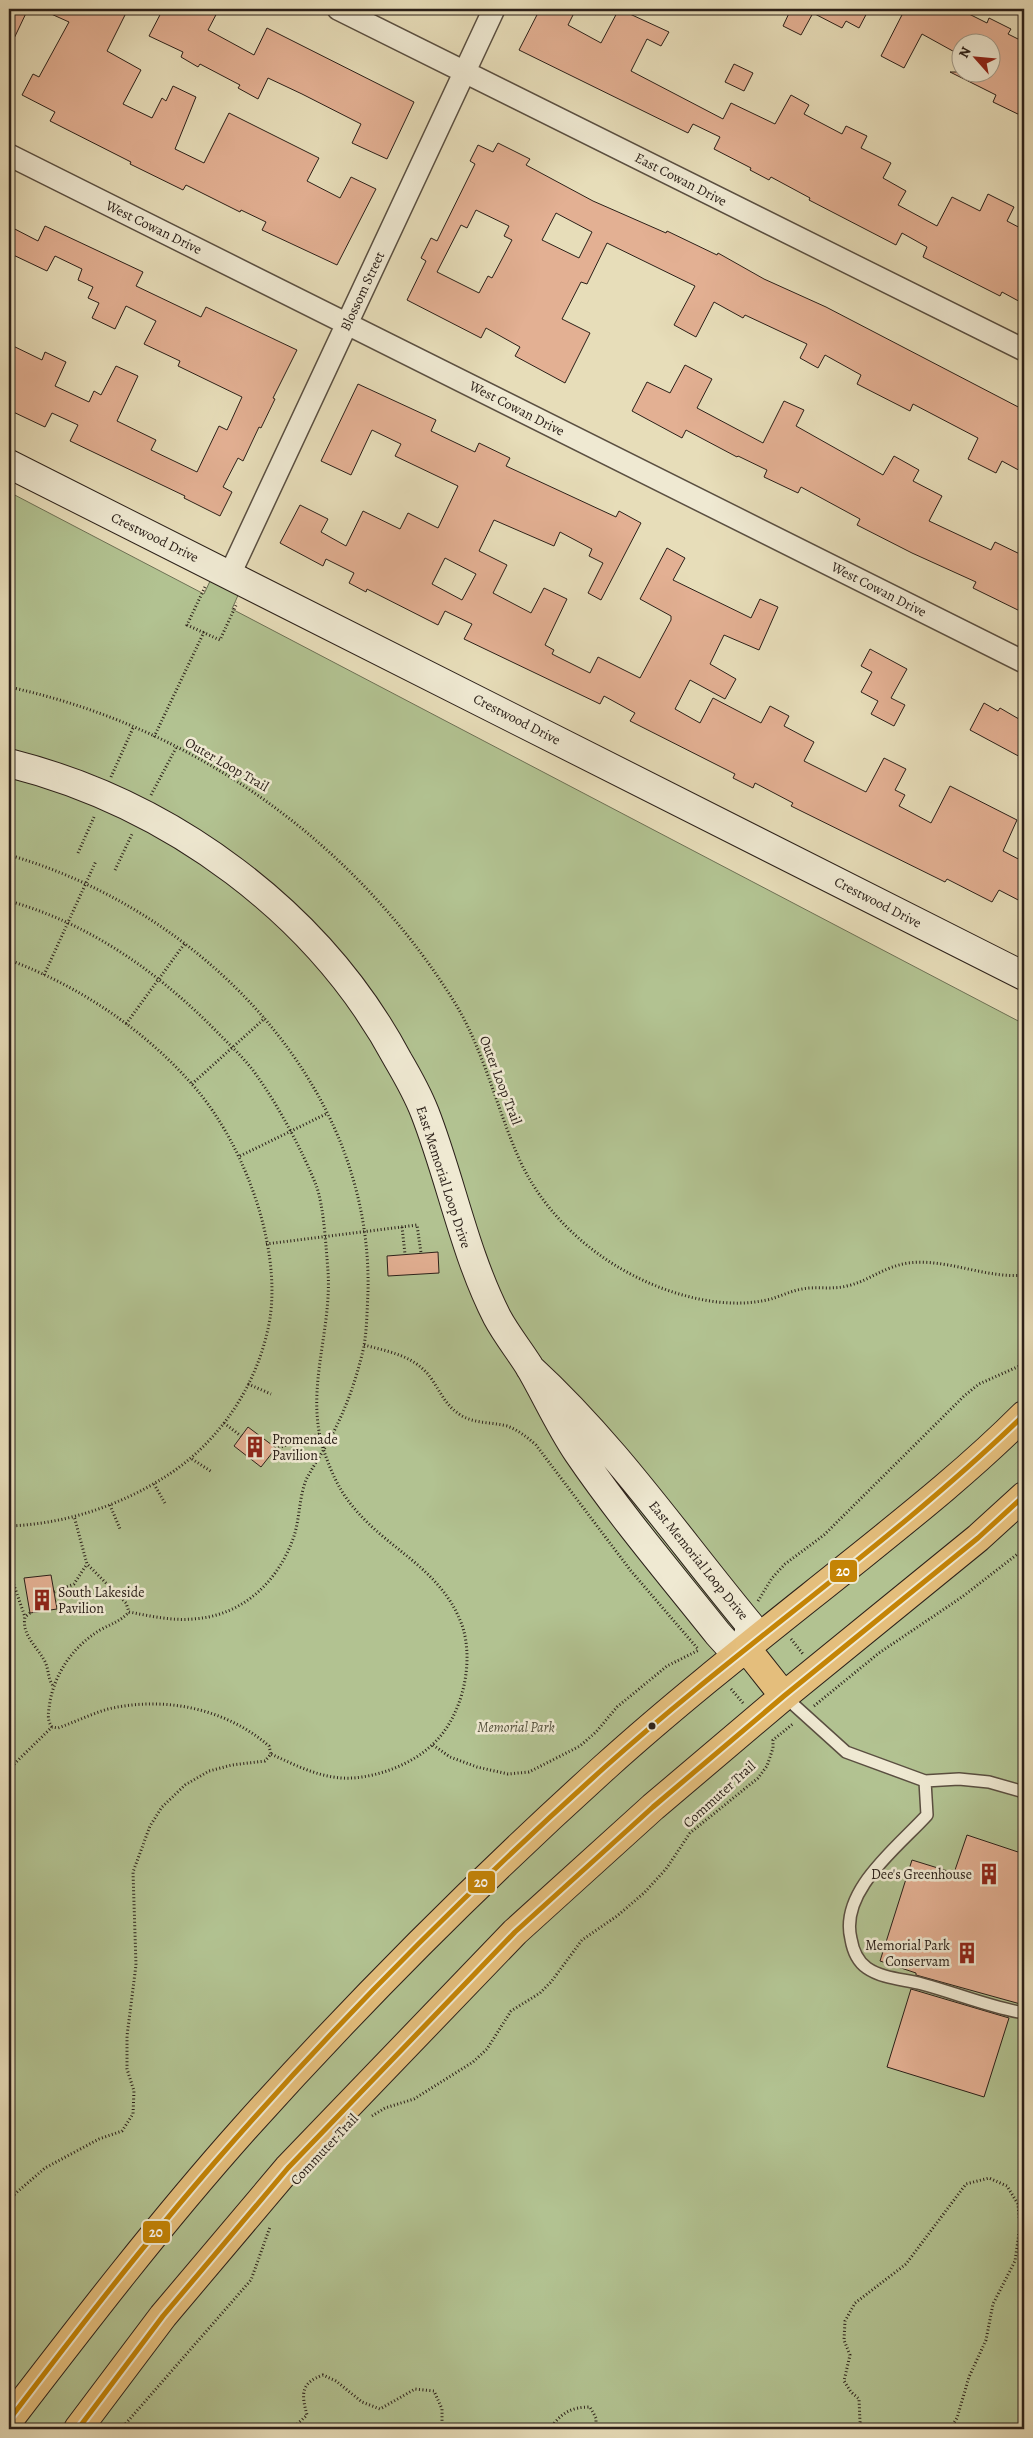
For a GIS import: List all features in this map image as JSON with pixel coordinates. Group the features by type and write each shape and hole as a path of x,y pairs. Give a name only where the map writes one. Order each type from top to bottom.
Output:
{"main road":[{"path":"9,2420 136,2258 243,2131 366,1998 481,1883 608,1765 746,1648 943,1490 993,1446 1024,1415"},
{"path":"78,2429 163,2316 288,2168 515,1932 652,1807 756,1719 978,1538 1024,1496"},
{"path":"746,1648 784,1696"}],"street":[{"name":"East Cowan Drive","path":"338,9 1024,350"},
{"name":"Blossom Street","path":"230,574 494,9"},
{"name":"West Cowan Drive","path":"9,155 1024,662"},
{"name":"Crestwood Drive","path":"9,464 1024,976"},
{"name":"East Memorial Loop Drive","path":"9,763 32,769 103,795 142,812 178,832 246,881 303,930 330,959 381,1027 424,1111 475,1267 498,1319 530,1368 556,1419 601,1484 728,1645 746,1648"}],"lane":[{"path":"784,1696 846,1752 924,1781 959,1779 989,1782 1024,1792"},
{"path":"924,1781 928,1799 927,1815 870,1875 850,1910 849,1933 853,1950 860,1962 878,1974 920,1983 1024,2013"}],"path":[{"path":"230,574 220,640 187,625 230,574"},
{"path":"154,737 204,632"},
{"name":"Outer Loop Trail","path":"9,687 55,699 133,728 176,747 222,772 272,803 311,834 352,873 387,912 420,953 456,1005 472,1037 518,1156 531,1182 576,1237 633,1276 699,1300 736,1304 754,1303 801,1289 846,1287 880,1270 909,1263 936,1263 997,1273 1024,1275"},
{"path":"78,853 133,728"},
{"path":"115,870 142,812 176,747"},
{"path":"9,855 59,872 147,917 185,943 241,992 265,1018 294,1056 328,1113 354,1181 366,1232 368,1273 364,1345 350,1396 324,1450 305,1482 294,1535 274,1577 262,1590 233,1609 213,1616 178,1620 130,1612"},
{"path":"44,975 96,861"},
{"path":"9,901 68,923 122,952 192,1006 257,1075 290,1132 317,1187 324,1237 329,1310 315,1390 319,1434 324,1450 339,1485 351,1504 370,1524 432,1576 448,1594 462,1626 467,1648 466,1673 461,1696 451,1720 433,1745 404,1764 380,1773 353,1778 328,1776 302,1769 271,1754"},
{"path":"126,1024 185,943"},
{"path":"9,960 44,975 94,1002 162,1052 192,1084 225,1129 240,1156 252,1188 266,1244 272,1287 270,1318 261,1353 248,1384 224,1423 192,1459 154,1484 110,1505 48,1522 9,1526"},
{"path":"192,1084 265,1018"},
{"path":"240,1156 328,1113"},
{"path":"266,1244 417,1225 421,1253"},
{"path":"402,1227 405,1254"},
{"path":"364,1345 397,1354 419,1365 434,1382 447,1404 464,1417 475,1422 507,1426 518,1430 536,1445 631,1571 699,1650"},
{"path":"752,1606 761,1599 772,1578 785,1564 830,1529 964,1396 979,1384 1024,1364"},
{"path":"248,1384 271,1394"},
{"path":"224,1423 241,1436"},
{"path":"275,1450 319,1434"},
{"path":"192,1459 212,1472"},
{"path":"154,1484 166,1505"},
{"path":"110,1505 120,1530"},
{"path":"74,1516 87,1564 126,1603 130,1612"},
{"path":"821,1700 879,1653 962,1597 1024,1549"},
{"path":"54,1592 74,1584 87,1564"},
{"path":"9,1571 25,1617 24,1623 32,1643 46,1665 54,1688"},
{"path":"52,1727 48,1715 54,1688 64,1665 83,1642 99,1630 123,1619 130,1612"},
{"path":"25,1617 30,1613"},
{"path":"433,1745 450,1757 477,1767 508,1774 529,1772 580,1746 596,1732 617,1707 667,1666 704,1646"},
{"path":"718,1673 756,1719"},
{"path":"52,1727 58,1728 109,1709 160,1703 180,1705 220,1716 240,1725 269,1746 271,1754"},
{"name":"Commuter Trail","path":"366,2120 385,2108 414,2099 434,2088 473,2062 487,2049 511,2011 540,1993 551,1982 582,1940 617,1916 650,1887 666,1869 690,1833 758,1778 774,1748 774,1740 794,1722"},
{"path":"9,1769 52,1727"},
{"path":"9,2198 45,2168 99,2139 122,2131 133,2114 134,2091 127,2069 127,2036 136,1965 133,1872 150,1826 162,1807 185,1785 210,1771 232,1765 265,1761 271,1754"},
{"path":"858,2429 860,2422 860,2399 850,2392 844,2381 850,2355 844,2340 845,2321 855,2304 906,2264 966,2184 988,2178 1008,2186 1018,2204 1020,2226 1015,2261 993,2304 986,2340 969,2378 957,2418 950,2429"},
{"path":"121,2429 252,2280 264,2242 275,2219"},
{"path":"292,2429 307,2415 303,2401 306,2385 309,2380 323,2375 336,2381 362,2402 380,2409 415,2389 434,2391 442,2410 442,2429"},
{"path":"550,2429 560,2416 576,2407 590,2407 596,2418 596,2429"}],"green space":[{"name":"Memorial Park","path":"9,492 204,594 211,579 239,593 232,609 1024,1024 1024,2429 9,2429"}],"building":[{"path":"9,9 28,9 9,49"},
{"path":"40,9 128,9 107,51 141,70 123,104 152,118 162,98 166,101 173,86 196,97 175,149 204,163 229,113 319,158 307,181 340,198 351,177 376,189 337,265 262,230 266,222 241,210 240,212 186,185 183,190 50,121 55,112 22,95 33,74 39,77 69,22"},
{"path":"163,9 219,9 208,30 254,55 267,28 414,102 387,159 352,143 361,124 268,78 258,99 238,88 240,85 200,64 198,67 181,57 183,52 149,36"},
{"path":"540,9 576,9 568,25 601,43 619,9 669,32 661,46 647,39 631,71 723,119 731,103 775,124 791,95 809,105 804,114 842,134 846,126 867,136 861,148 891,163 883,178 906,191 898,205 937,226 952,197 980,211 988,194 1014,207 1007,221 1024,230 1024,304 1002,292 1000,296 923,257 927,247 902,233 896,245 809,200 810,198 771,177 769,180 750,170 751,168 714,149 720,137 693,124 688,133 519,50"},
{"path":"791,9 869,9 859,28 846,21 842,28 813,13 801,35 783,26"},
{"path":"905,9 959,9 987,23 989,18 1011,29 1008,34 1024,42 1024,117 993,102 996,95 970,82 1000,82 1000,32 950,32 950,49 922,34 904,68 881,56"},
{"path":"734,64 753,73 744,91 725,82"},
{"path":"498,143 530,159 526,165 593,201 666,233 667,231 717,255 718,253 764,279 826,307 1024,410 1024,473 1002,461 996,473 968,459 978,438 913,404 910,411 857,384 861,375 825,355 818,368 800,358 807,344 745,315 743,318 714,302 696,337 674,325 695,286 607,243 587,284 581,282 562,319 590,333 565,383 515,356 520,347 486,328 481,338 407,300 426,261 421,258 431,238 437,241 475,164 470,161 478,145 493,152","holes":["476,210 509,226 504,236 512,240 492,278 488,276 479,293 437,272 461,225 467,228","556,213 592,232 579,258 542,240"]},
{"path":"9,226 38,241 45,226 143,272 136,286 201,317 206,307 297,350 273,398 275,399 261,428 259,427 243,461 238,458 223,487 232,492 220,516 184,498 185,496 70,441 78,425 52,413 45,427 9,410 9,344 42,360 45,352 66,362 55,386 89,402 94,391 101,395 116,366 138,376 117,421 156,440 151,450 197,472 219,426 227,430 242,397 178,366 180,361 144,344 156,321 126,306 115,329 92,318 99,303 88,298 93,287 78,280 82,269 55,256 47,271 9,253"},
{"path":"685,365 712,379 697,408 763,443 784,401 804,410 796,426 883,475 894,456 919,470 913,481 942,496 929,521 991,550 995,542 1024,556 1024,613 973,588 976,582 857,525 860,519 801,487 798,493 764,477 767,470 737,457 686,430 682,438 632,411 647,382 670,393"},
{"path":"358,384 436,420 431,431 475,452 479,443 510,458 506,466 616,517 619,511 641,523 601,600 588,593 603,563 589,556 592,549 560,532 554,546 494,520 479,551 507,565 493,593 531,613 544,588 567,599 545,645 554,650 552,654 590,673 598,657 640,678 671,620 671,616 640,599 667,548 685,558 673,580 751,618 760,599 778,607 759,650 724,635 710,664 736,679 725,699 690,680 675,709 700,723 713,698 761,723 770,706 789,716 784,726 814,742 804,761 866,792 884,758 906,769 895,790 905,795 899,806 931,823 950,786 1017,820 1003,851 1024,862 1024,903 999,890 992,902 947,879 945,882 791,806 793,803 755,783 753,788 733,778 735,774 630,721 635,713 604,696 600,704 464,639 472,624 445,611 438,625 367,589 366,592 349,583 354,573 326,559 323,566 280,543 300,505 328,519 321,532 346,546 363,511 400,529 408,513 438,528 458,486 395,456 401,444 372,430 351,475 321,461","holes":["445,558 476,574 462,600 432,584"]},
{"path":"870,649 907,669 891,698 905,705 894,726 871,714 878,701 861,692 872,672 861,666"},
{"path":"984,703 998,711 1000,708 1024,722 1024,759 970,730"},
{"path":"438,1252 439,1273 388,1276 387,1256"},
{"name":"Promenade Pavilion","path":"248,1427 276,1448 261,1467 234,1446"},
{"name":"South Lakeside Pavilion","path":"51,1575 57,1609 30,1613 24,1578"},
{"path":"967,1835 1024,1854 1024,2005 916,1975 916,1973 880,1961 912,1860 954,1873"},
{"path":"911,1989 1009,2018 984,2097 887,2067"}],"transit line":[{"name":"20","path":"9,2420 136,2257 216,2161 309,2058 404,1958 503,1861 605,1767 709,1678 870,1550 974,1462 1024,1415"},
{"name":"20","path":"78,2429 163,2316 288,2168 515,1932 653,1807 784,1696 978,1538 1024,1496"}],"place":[{"name":"Promenade Pavilion","path":"255,1447"},
{"name":"South Lakeside Pavilion","path":"42,1600"},
{"name":"Dee's Greenhouse","path":"989,1874"},
{"name":"Memorial Park Conservam","path":"967,1953"}]}
